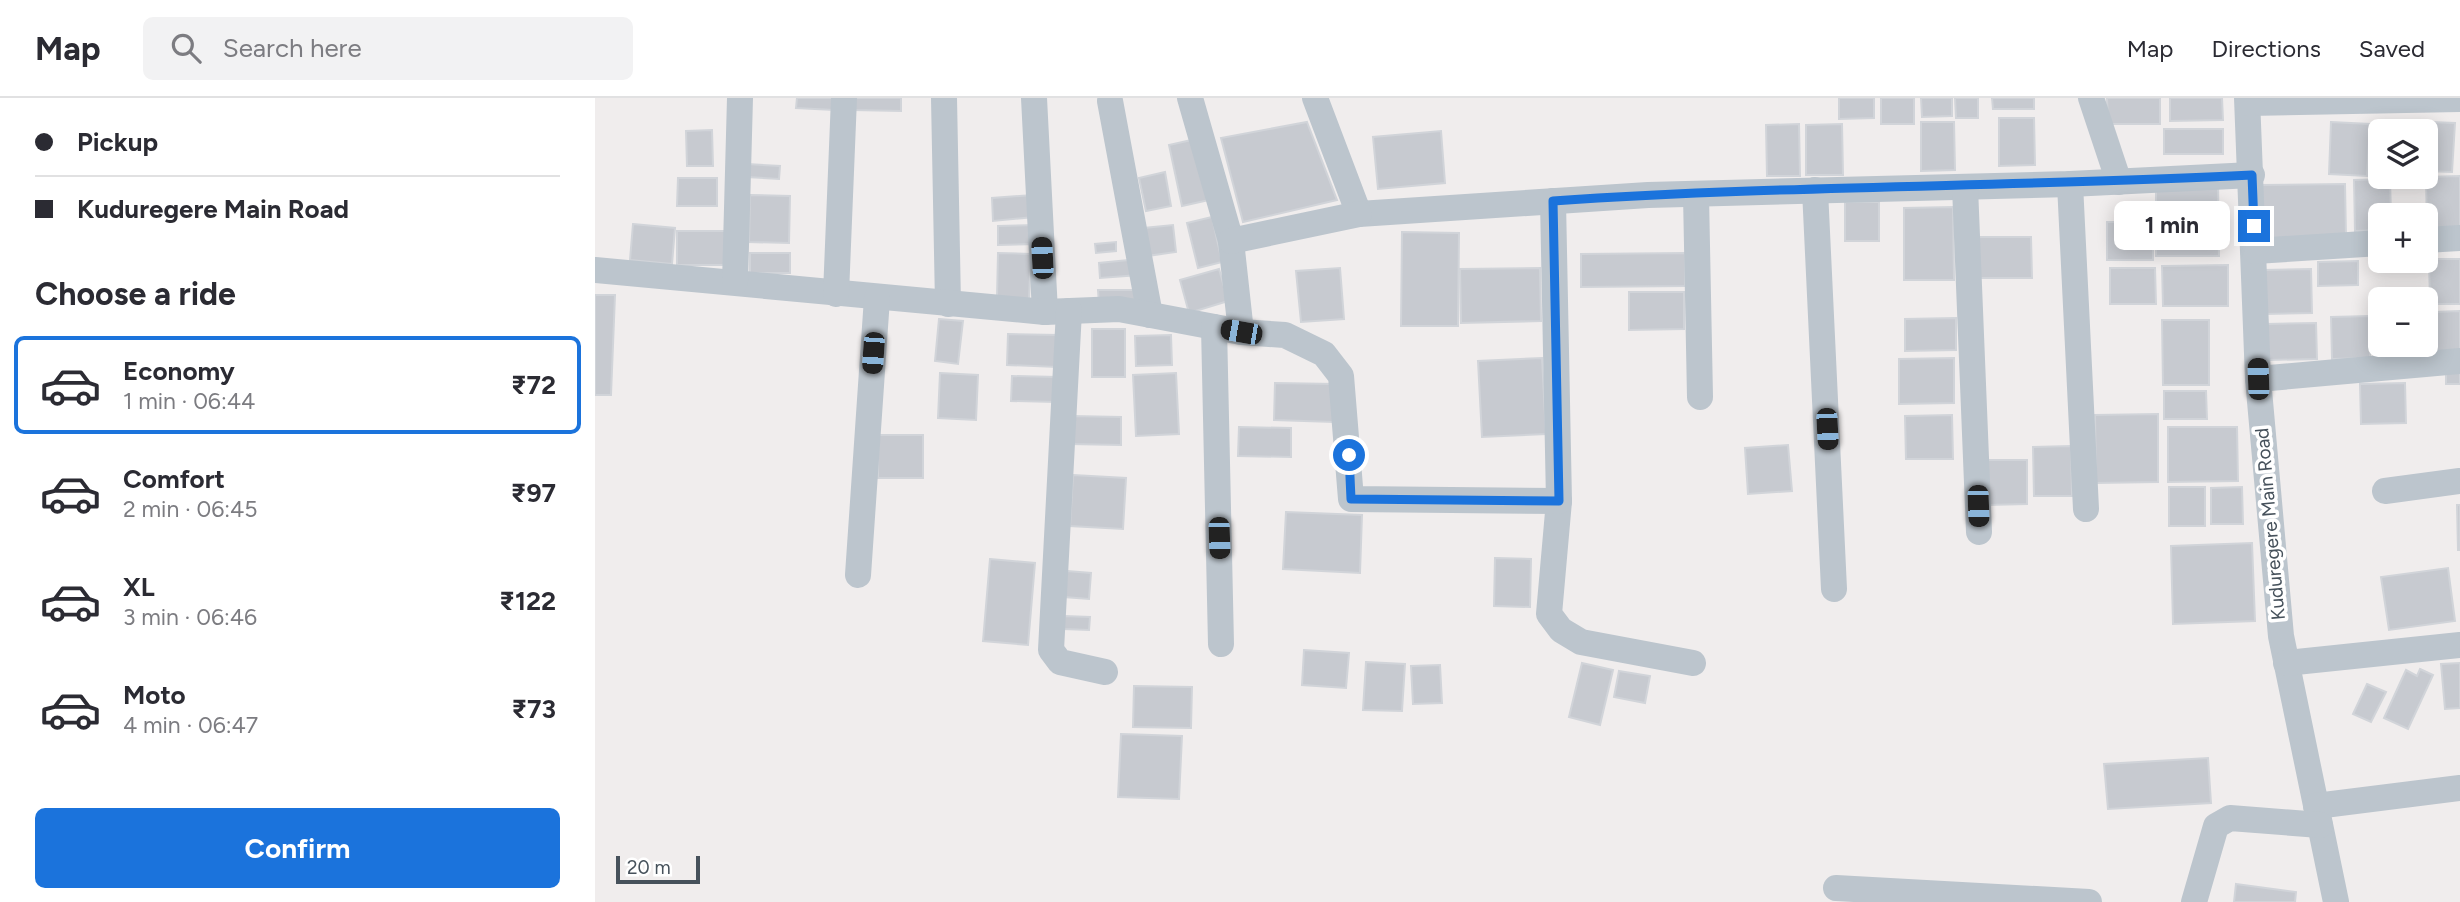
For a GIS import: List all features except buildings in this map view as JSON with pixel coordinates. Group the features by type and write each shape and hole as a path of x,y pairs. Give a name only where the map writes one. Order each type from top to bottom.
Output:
{"street":[{"path":"734,282 740,98"},
{"path":"836,294 844,98"},
{"path":"944,98 948,304"},
{"path":"1034,98 1057,311 1051,650 1060,662 1105,672"},
{"path":"1190,98 1231,241 1241,332"},
{"path":"1315,98 1359,214"},
{"path":"2091,98 2119,182"},
{"path":"2248,100 2460,99"},
{"name":"Kuduregere Main Road","path":"2248,100 2258,379 2281,636 2336,902"},
{"path":"1110,101 1150,315"},
{"path":"1231,241 1359,214 1553,201 1815,190 2070,184 2252,175"},
{"path":"2070,184 2086,509"},
{"path":"1965,187 1979,532"},
{"path":"1815,190 1834,589"},
{"path":"1696,195 1700,397"},
{"path":"1553,201 1559,501 1549,614 1561,630 1581,642 1693,663"},
{"path":"2438,239 2460,238"},
{"path":"2255,251 2368,244"},
{"path":"595,270 948,304 1057,311 1119,309 1241,332 1286,335 1324,354 1341,376 1351,499 1559,501"},
{"path":"858,575 877,298"},
{"path":"1214,327 1221,644"},
{"path":"2258,379 2460,361"},
{"path":"2385,491 2460,481"},
{"path":"2286,663 2460,645"},
{"path":"2194,902 2216,826 2230,818 2318,816 2460,788"},
{"path":"1836,888 2089,902"}],"route":[{"path":"1349,455 1351,499 1559,501 1553,201 1648,195 2043,185 2252,175 2254,226"}]}
